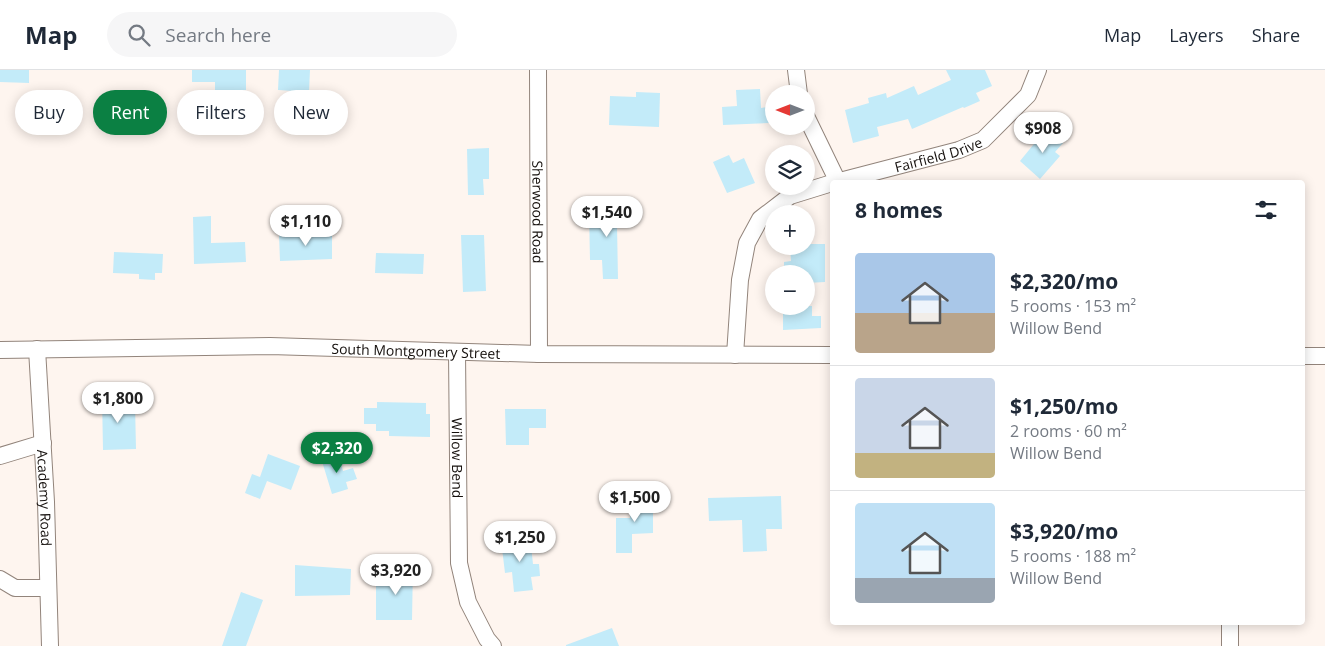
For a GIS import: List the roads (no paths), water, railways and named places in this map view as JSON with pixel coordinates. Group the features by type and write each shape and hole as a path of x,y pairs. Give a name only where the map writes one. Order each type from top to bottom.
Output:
{"street":[{"name":"Sherwood Road","path":"538,70 538,354"},
{"path":"796,70 798,85"},
{"name":"Fairfield Drive","path":"846,180 959,150 983,140 1028,95 1038,70"},
{"path":"814,135 834,180"},
{"name":"Fairfield Drive","path":"735,355 740,280 747,243 760,219 790,196 830,184"},
{"name":"South Montgomery Street","path":"0,350 270,346 538,354 830,355"},
{"name":"Academy Road","path":"37,349 43,443 50,646"},
{"name":"Willow Bend","path":"457,352 458,563 468,602 485,644"},
{"path":"1305,356 1325,356"},
{"path":"0,456 43,443"},
{"path":"0,578 15,588 48,588"},
{"path":"1230,625 1230,646"}]}
